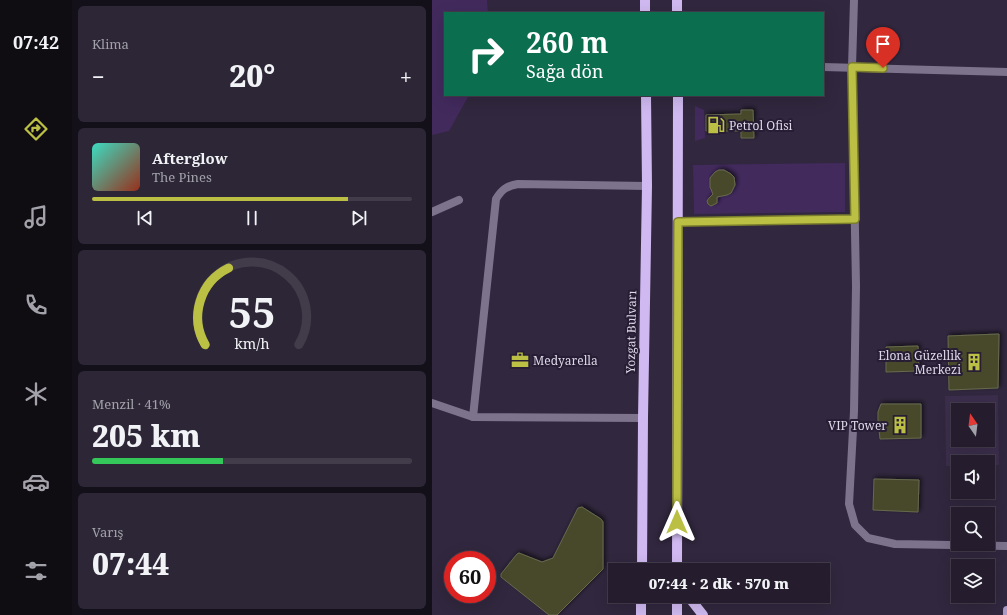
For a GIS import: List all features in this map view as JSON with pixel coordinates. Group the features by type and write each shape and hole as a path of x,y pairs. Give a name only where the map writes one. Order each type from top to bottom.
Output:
{"main road":[{"path":"645,0 645,12"},
{"path":"677,0 677,12"},
{"name":"Yozgat Bulvarı","path":"642,563 647,186 646,96"},
{"path":"677,563 678,96"},
{"path":"633,615 639,603"},
{"path":"641,603 641,615"},
{"path":"677,603 678,615"},
{"path":"694,603 703,615"},
{"path":"1007,610 1007,615"}],"street":[{"path":"854,0 852,67 856,286 854,411 849,504 855,525 868,538 895,544 1007,546"},
{"path":"824,67 1007,72"},
{"path":"473,417 496,199 501,191 508,186 518,184 647,186"},
{"path":"432,212 459,200"},
{"path":"678,222 855,219"},
{"path":"432,403 473,417 643,418"}],"shaded area":[{"path":"432,0 487,0 488,12 444,12 444,96 468,96 449,131 432,135"},
{"path":"695,106 704,110 705,138 695,141"},
{"path":"845,163 845,212 694,214 693,165"},
{"path":"998,395 999,465 995,465 995,455 951,455 951,466 946,466 945,396"}],"building":[{"path":"741,110 753,110 754,138 741,138 741,131 706,131 706,115 741,114"},
{"path":"719,170 724,170 731,174 734,177 735,185 731,193 717,197 717,203 711,206 707,201 713,194 710,187 710,178"},
{"name":"Elona Güzellik Merkezi","path":"999,334 998,388 949,390 948,336"},
{"path":"918,346 919,371 886,372 886,347"},
{"name":"VIP Tower","path":"881,404 921,404 921,438 880,439 878,412"},
{"path":"874,479 919,480 918,512 873,510"},
{"path":"582,507 601,519 603,522 603,569 557,615 549,615 501,577 501,574 519,553 542,562 553,558 578,508"}],"place":[{"name":"Petrol Ofisi","path":"716,125"},
{"name":"Medyarella","path":"520,360"},
{"name":"Elona Güzellik Merkezi","path":"974,362"},
{"name":"VIP Tower","path":"900,425"}],"route":[{"path":"677,522 678,222 855,219 852,67 883,68"}]}
